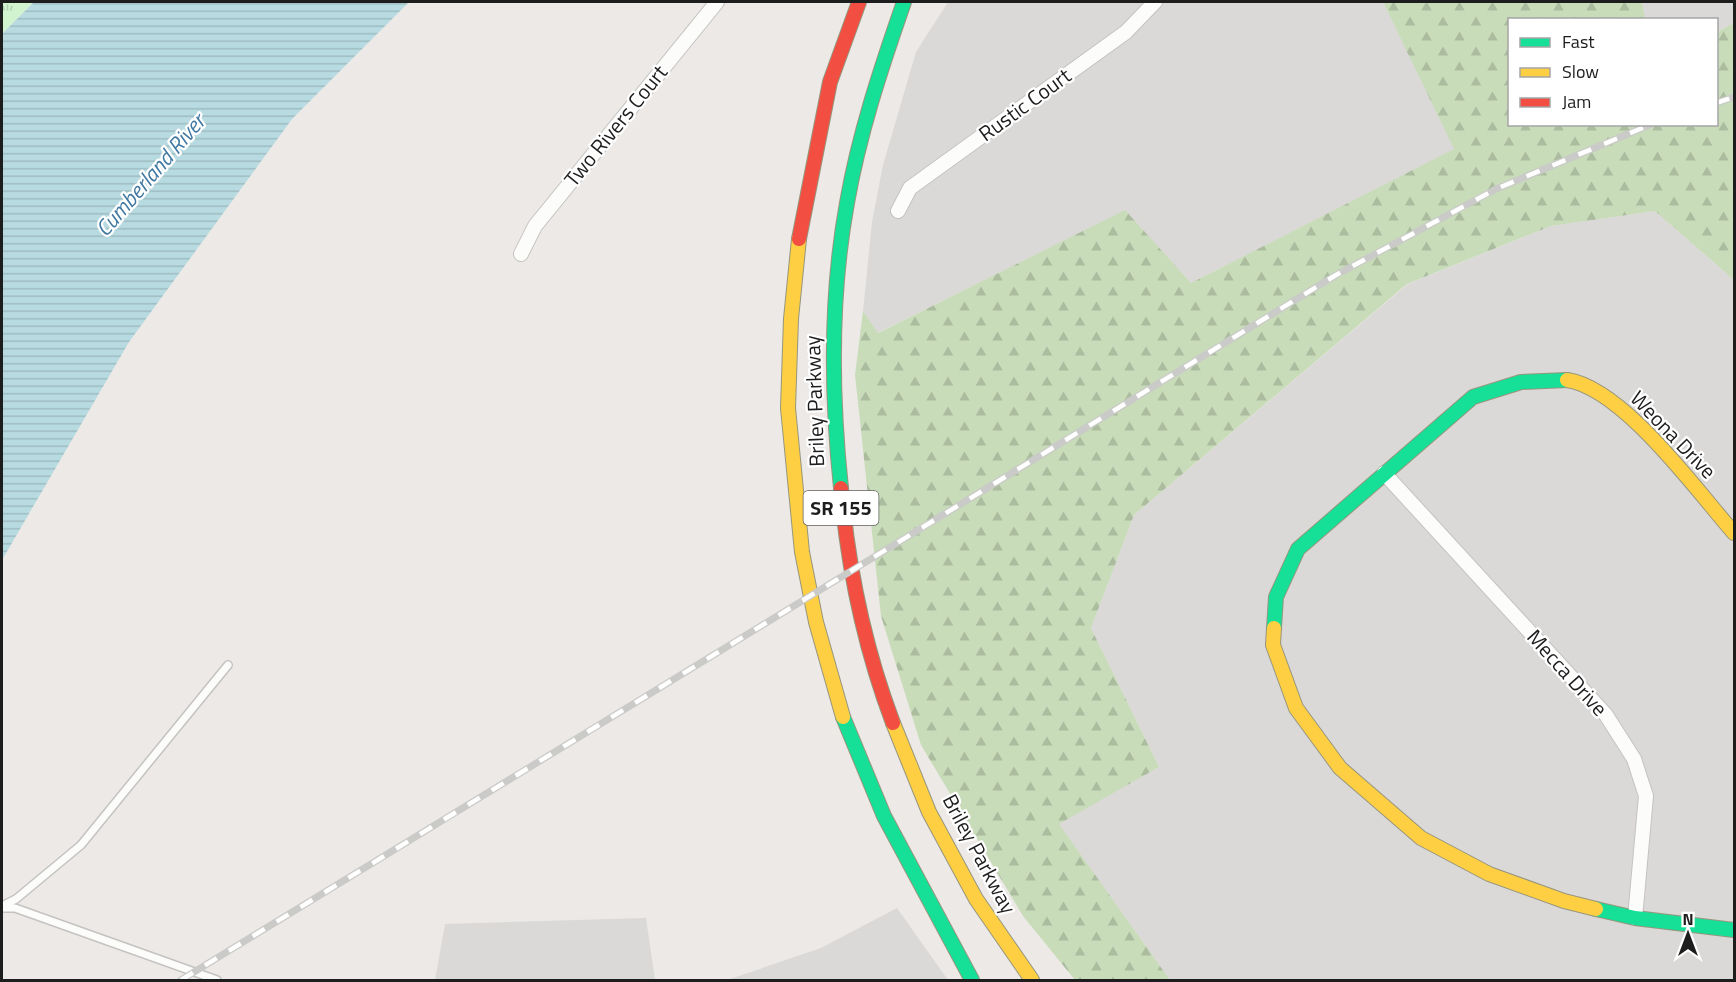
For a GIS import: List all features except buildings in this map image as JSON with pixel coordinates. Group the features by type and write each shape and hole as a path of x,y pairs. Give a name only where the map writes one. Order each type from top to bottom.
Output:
{"main road":[{"name":"Briley Parkway","path":"859,2 830,82 800,226 792,308 788,408 802,552 816,622 844,720 884,816 972,981"},
{"name":"Briley Parkway","path":"904,2 863,127 842,230 834,326 834,425 841,516 856,600 876,673 904,751 940,833 970,891 1032,981"},
{"name":"Weona Drive","path":"1734,533 1646,432 1601,392 1570,380 1521,382 1473,397 1298,549 1276,597 1273,645 1296,708 1340,768 1421,838 1489,874 1564,901 1635,918 1734,930"}],"street":[{"name":"Two Rivers Court","path":"521,254 535,226 717,2"},
{"name":"Rustic Court","path":"898,211 910,188 1126,32 1155,2"},
{"name":"Mecca Drive","path":"1384,473 1606,715 1634,759 1646,796 1635,918"}],"lane":[{"path":"2,907 16,899 81,845 228,665"},
{"path":"2,907 15,908 217,981"}],"shaded area":[{"path":"948,2 1383,2 1455,149 1191,283 1125,211 877,333 863,311 872,222 883,165 916,52"},
{"path":"1642,2 1734,2 1734,23 1718,31 1718,18 1645,18"},
{"path":"1655,211 1734,280 1734,980 1170,980 1058,823 1159,767 1091,628 1134,515 1408,284 1551,226"},
{"path":"897,908 948,980 727,980 821,948"},
{"path":"646,918 655,980 435,980 445,924"}],"green space":[{"path":"2,2 34,2 2,34"},
{"path":"1383,2 1642,2 1645,18 1508,18 1508,126 1718,126 1718,31 1734,23 1734,280 1655,211 1551,226 1407,284 1134,515 1091,628 1159,767 1059,824 1170,980 1075,980 1023,916 921,745 881,616 855,375 863,311 878,333 1125,210 1191,283 1454,149"}],"water":[{"name":"Cumberland River","path":"34,2 409,2 292,119 129,342 2,560 2,34"}],"railway":[{"path":"1718,102 1734,97"},
{"path":"181,980 1336,275 1496,189 1647,126"}],"traffic: fast":[{"path":"841,488 834,381 835,309 841,238 864,126 904,2"},
{"path":"1274,628 1276,597 1298,549 1473,397 1521,382 1567,380"},
{"path":"843,717 884,816 972,980"},
{"path":"1596,909 1635,918 1734,930"}],"traffic: slow":[{"path":"799,239 791,319 788,408 802,552 816,622 843,717"},
{"path":"1567,380 1589,387 1612,401 1635,421 1680,468 1734,533"},
{"path":"1274,628 1273,645 1296,708 1340,768 1421,838 1489,874 1564,901 1596,909"},
{"path":"893,723 929,812 976,899 1032,980"}],"traffic: jam":[{"path":"799,239 830,82 859,2"},
{"path":"841,488 848,548 859,607 874,666 893,723"}]}
